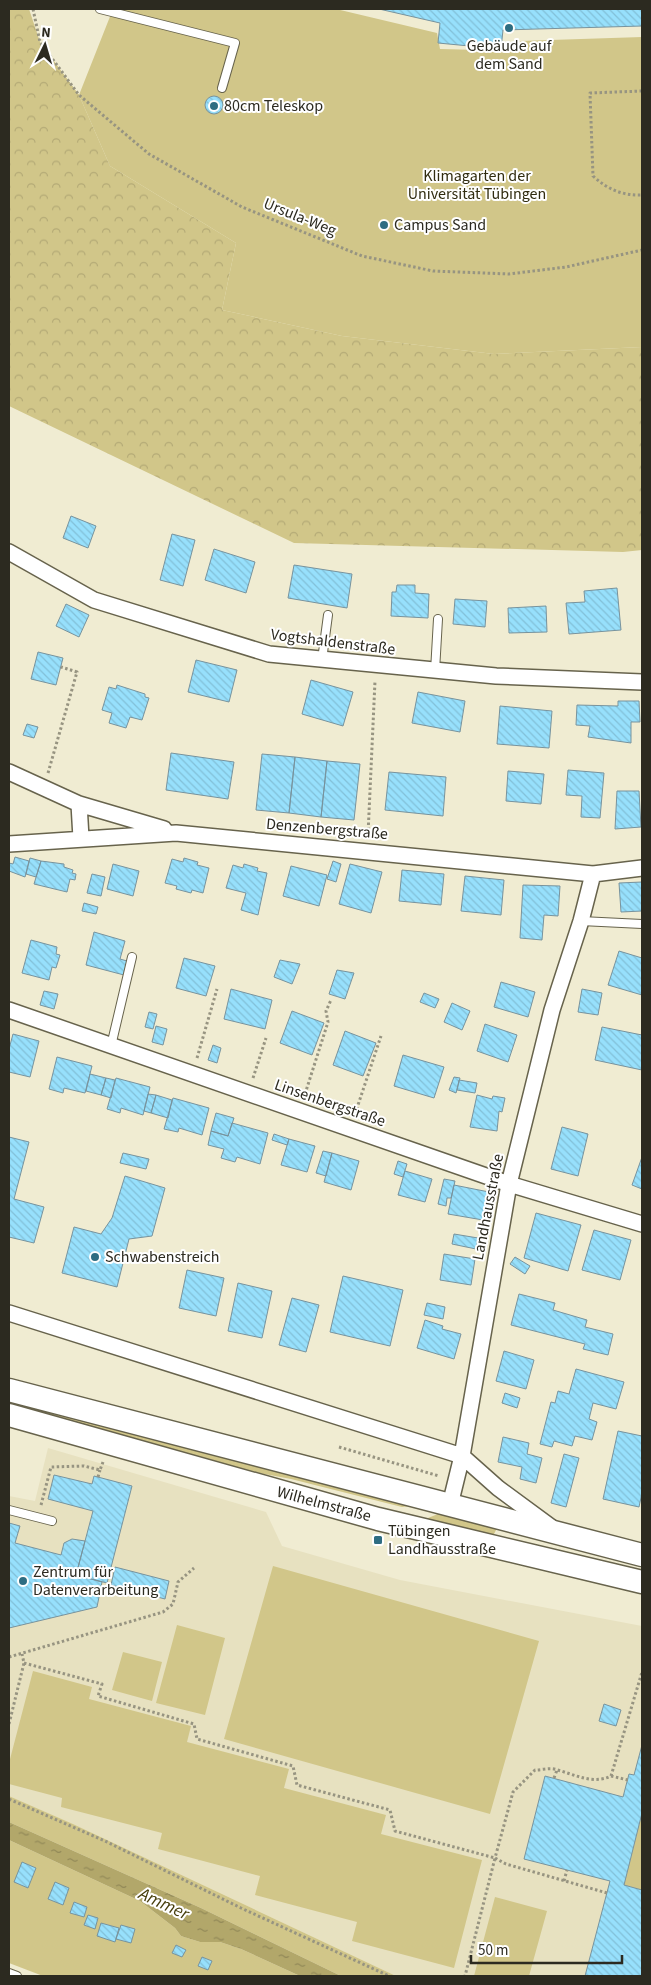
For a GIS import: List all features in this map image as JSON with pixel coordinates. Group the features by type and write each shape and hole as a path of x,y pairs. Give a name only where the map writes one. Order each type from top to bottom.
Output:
{"main road":[{"name":"Wilhelmstraße","path":"9,1390 642,1555"},
{"name":"Wilhelmstraße","path":"9,1415 378,1519 642,1582"},
{"path":"378,1519 408,1517 450,1505"},
{"path":"497,1548 505,1519"}],"street":[{"name":"Vogtshaldenstraße","path":"9,552 94,600 269,654 376,666 496,676 642,682"},
{"path":"9,772 79,804 176,833"},
{"path":"79,804 81,838"},
{"name":"Denzenbergstraße","path":"9,844 176,833 367,850 593,874 642,868"},
{"name":"Landhausstraße","path":"450,1505 462,1456 509,1184 552,1010 581,922 593,874"},
{"name":"Linsenbergstraße","path":"9,1010 509,1184 642,1224"},
{"name":"Wilhelmstraße","path":"9,1313 462,1456 498,1488 561,1534"}],"lane":[{"path":"100,9 235,43 222,88"},
{"path":"322,660 328,615"},
{"path":"436,671 438,619"},
{"path":"581,922 642,924"},
{"path":"111,1046 132,957"},
{"path":"9,1510 52,1521"},
{"path":"9,1973 17,1976"}],"path":[{"name":"Ursula-Weg","path":"33,9 40,42 79,96 149,154 242,207 362,256 433,271 509,274 566,267 642,250"},
{"path":"642,91 590,93 593,176 603,186 617,192 628,195 642,194"},
{"path":"367,850 376,666"},
{"path":"43,788 77,672 61,667"},
{"path":"192,1074 217,989"},
{"path":"299,1111 328,1022 326,1011 330,1000"},
{"path":"350,1128 381,1036"},
{"path":"248,1093 266,1038"},
{"path":"98,1477 109,1442"},
{"path":"339,1447 422,1470 456,1482"},
{"path":"43,1499 52,1467 84,1466 100,1470"},
{"path":"9,1657 164,1612 173,1604 178,1582 194,1568"},
{"path":"9,1724 24,1663 22,1654"},
{"path":"24,1663 102,1684 98,1696 194,1724 197,1739 293,1766 297,1785 390,1810 395,1830 495,1858 506,1864 607,1893"},
{"path":"611,1776 642,1672"},
{"path":"465,1976 513,1792 535,1770 557,1770 593,1780 602,1780 611,1776 628,1780"},
{"path":"554,1778 557,1770"},
{"path":"9,1799 106,1841 241,1908 389,1976"},
{"path":"564,1880 567,1870"}],"shaded area":[{"path":"48,1448 266,1512 282,1546 400,1580 642,1626 642,1976 396,1976 73,1824 9,1796 9,1496 35,1501"}],"green space":[{"path":"9,9 29,9 40,42 79,95 110,166 236,243 222,310 342,336 494,354 642,347 642,550 623,552 294,543 9,406"},
{"name":"Campus Sand","path":"113,9 336,9 437,33 440,49 519,51 520,41 642,37 642,347 494,354 342,336 222,310 236,243 110,166 79,95"},
{"path":"9,1402 411,1506 402,1507 291,1479 223,1466 164,1447 9,1406"},
{"path":"443,1512 498,1526 492,1538 423,1520"},
{"path":"273,1566 539,1641 490,1814 224,1739"},
{"path":"177,1625 225,1638 205,1715 156,1703"},
{"path":"123,1652 162,1662 152,1701 112,1690"},
{"path":"33,1671 92,1687 89,1699 191,1726 187,1742 289,1769 284,1788 386,1815 381,1834 482,1860 454,1968 352,1941 357,1922 255,1895 260,1876 158,1849 162,1833 61,1807 62,1798 9,1784 9,1763"},
{"path":"9,1796 73,1824 396,1976 341,1976 201,1908 9,1822"},
{"path":"642,1813 642,1890 624,1885"},
{"path":"9,1840 140,1901 175,1928 181,1936 200,1942 220,1942 241,1949 300,1976 43,1976 9,1963"},
{"path":"495,1897 547,1911 529,1976 474,1976"}],"water":[{"name":"Ammer","path":"9,1822 201,1908 341,1976 300,1976 241,1949 220,1942 200,1942 181,1936 175,1928 140,1901 9,1840"}],"building":[{"name":"Gebäude auf dem Sand","path":"379,9 642,9 642,26 503,30 501,49 438,43 440,23"},
{"name":"80cm Teleskop","path":"214,96 220,99 223,105 220,111 214,114 208,111 205,105 208,99"},
{"path":"71,516 96,526 88,548 63,538"},
{"path":"172,534 195,540 183,586 160,580"},
{"path":"214,549 255,562 246,593 205,580"},
{"path":"294,565 352,574 347,608 288,598"},
{"path":"397,585 415,585 415,593 429,594 428,618 391,616 392,592 396,592"},
{"path":"617,588 621,630 569,634 566,603 585,602 584,591"},
{"path":"455,599 487,601 485,627 453,624"},
{"path":"66,604 89,615 79,637 56,626"},
{"path":"546,606 547,632 509,633 508,608"},
{"path":"38,652 63,658 56,685 31,679"},
{"path":"196,660 237,670 229,702 188,692"},
{"path":"311,680 353,692 343,726 302,714"},
{"path":"117,685 145,694 145,697 149,698 142,720 130,717 126,728 109,723 112,713 102,710 109,687 116,689"},
{"path":"418,692 465,701 460,732 412,723"},
{"path":"618,701 639,701 640,722 631,722 631,743 588,737 590,726 576,725 577,705 618,706"},
{"path":"500,706 552,711 549,748 497,744"},
{"path":"27,724 38,727 34,738 23,735"},
{"path":"171,753 234,762 228,799 166,790"},
{"path":"262,754 295,757 289,813 256,810"},
{"path":"295,757 327,761 321,817 289,813"},
{"path":"327,761 360,764 354,820 321,817"},
{"path":"568,770 604,773 600,818 581,817 582,796 566,795"},
{"path":"508,771 544,774 541,804 506,801"},
{"path":"389,772 446,777 443,816 385,810"},
{"path":"617,791 639,791 641,827 615,829"},
{"path":"15,857 29,861 25,877 9,871 9,863 13,864"},
{"path":"30,858 41,861 36,877 26,874"},
{"path":"184,858 198,862 197,865 209,868 203,893 192,890 191,893 176,889 177,886 165,883 172,859 183,862"},
{"path":"41,861 64,864 64,867 73,870 72,873 76,874 75,880 70,879 67,892 34,884"},
{"path":"333,861 341,864 336,882 327,879"},
{"path":"113,864 139,871 133,896 107,889"},
{"path":"244,864 258,868 257,871 267,873 258,915 241,910 246,893 226,888 233,865 243,868"},
{"path":"350,864 382,872 371,913 339,904"},
{"path":"291,866 327,875 319,906 283,896"},
{"path":"402,870 444,874 441,905 399,901"},
{"path":"92,874 105,877 101,896 87,893"},
{"path":"465,876 504,880 501,915 461,911"},
{"path":"642,882 642,911 621,912 619,883"},
{"path":"523,885 560,886 558,916 544,915 542,940 520,938"},
{"path":"84,903 98,907 96,914 82,911"},
{"path":"94,932 125,941 120,959 127,961 124,975 86,965"},
{"path":"31,940 57,947 56,954 60,955 56,968 52,967 49,980 22,973"},
{"path":"619,951 642,958 642,995 608,985"},
{"path":"184,958 215,966 206,996 176,988"},
{"path":"280,960 300,964 292,984 274,977"},
{"path":"337,970 354,973 345,999 329,994"},
{"path":"501,982 535,992 528,1017 494,1007"},
{"path":"231,989 272,1000 265,1029 224,1019"},
{"path":"582,989 602,993 598,1015 578,1012"},
{"path":"44,991 58,994 54,1009 40,1005"},
{"path":"424,993 439,999 435,1008 420,1002"},
{"path":"452,1003 470,1011 462,1030 444,1022"},
{"path":"292,1011 324,1023 312,1055 280,1043"},
{"path":"149,1012 157,1014 153,1029 145,1027"},
{"path":"485,1024 517,1035 508,1062 477,1051"},
{"path":"156,1026 167,1029 163,1045 152,1042"},
{"path":"602,1027 642,1035 642,1070 595,1060"},
{"path":"345,1031 376,1043 363,1076 333,1065"},
{"path":"13,1034 39,1041 30,1077 9,1072 9,1049"},
{"path":"213,1045 221,1048 217,1063 208,1060"},
{"path":"403,1055 444,1067 434,1098 394,1086"},
{"path":"57,1057 92,1066 85,1093 64,1088 63,1093 49,1089"},
{"path":"90,1074 106,1078 101,1095 86,1091"},
{"path":"454,1077 460,1078 456,1093 449,1090"},
{"path":"106,1078 115,1080 111,1098 101,1095"},
{"path":"116,1078 150,1087 143,1115 121,1108 120,1113 107,1109"},
{"path":"459,1080 477,1083 475,1093 457,1090"},
{"path":"148,1094 156,1095 151,1113 144,1111"},
{"path":"156,1095 172,1100 168,1118 151,1113"},
{"path":"477,1095 492,1099 493,1096 505,1098 502,1112 499,1111 497,1131 470,1127"},
{"path":"173,1098 209,1108 202,1135 179,1128 178,1132 164,1129"},
{"path":"216,1113 234,1118 228,1136 211,1131"},
{"path":"232,1123 268,1133 260,1164 237,1157 235,1162 221,1158 224,1149 208,1145 211,1131 228,1136"},
{"path":"562,1127 588,1134 578,1176 551,1169"},
{"path":"274,1134 289,1139 287,1145 272,1140"},
{"path":"9,1137 29,1142 14,1199 44,1207 34,1243 9,1237"},
{"path":"289,1139 315,1146 307,1172 281,1165"},
{"path":"323,1151 332,1153 326,1176 316,1173"},
{"path":"123,1153 149,1159 146,1169 120,1163"},
{"path":"332,1153 359,1161 351,1190 324,1182"},
{"path":"642,1157 642,1189 632,1185"},
{"path":"398,1161 407,1164 403,1177 394,1174"},
{"path":"405,1171 432,1179 425,1202 398,1195"},
{"path":"125,1176 165,1188 152,1236 129,1239 117,1287 62,1273 74,1227 101,1234 112,1218"},
{"path":"444,1179 455,1181 451,1198 447,1198 446,1206 438,1204"},
{"path":"454,1185 489,1192 483,1220 448,1214"},
{"path":"536,1213 581,1225 568,1271 524,1258"},
{"path":"594,1230 631,1240 620,1280 582,1270"},
{"path":"454,1234 478,1238 476,1249 452,1244"},
{"path":"444,1254 475,1259 471,1285 440,1280"},
{"path":"515,1257 530,1266 525,1274 510,1264"},
{"path":"187,1270 224,1278 216,1316 179,1308"},
{"path":"343,1276 403,1290 390,1346 330,1332"},
{"path":"238,1283 272,1291 262,1338 228,1331"},
{"path":"519,1294 555,1303 553,1310 587,1320 585,1327 613,1334 608,1355 583,1349 585,1344 511,1325"},
{"path":"292,1298 319,1305 306,1352 279,1345"},
{"path":"427,1303 445,1307 443,1319 424,1315"},
{"path":"425,1320 443,1326 442,1329 461,1334 454,1359 417,1348"},
{"path":"504,1351 534,1360 526,1389 496,1381"},
{"path":"576,1369 624,1382 616,1409 593,1403 589,1419 597,1422 592,1440 575,1436 572,1446 554,1441 552,1447 540,1444 551,1402 555,1403 558,1391 569,1394"},
{"path":"505,1393 520,1398 517,1408 502,1403"},
{"path":"618,1431 642,1436 642,1493 639,1507 603,1499"},
{"path":"503,1437 529,1443 527,1454 542,1458 536,1483 520,1479 522,1467 498,1462"},
{"path":"564,1454 579,1458 566,1507 551,1503"},
{"path":"54,1475 92,1484 94,1476 132,1486 107,1583 76,1575 93,1511 48,1499"},
{"path":"9,1523 20,1526 15,1543 61,1555 64,1543 72,1539 85,1541 76,1575 102,1582 97,1607 9,1628"},
{"path":"115,1567 169,1581 165,1599 111,1585"},
{"path":"604,1704 621,1710 616,1726 599,1721"},
{"path":"642,1745 642,1813 624,1885 642,1890 642,1976 585,1976 610,1881 524,1859 545,1776 623,1797 629,1774 634,1775"},
{"path":"22,1862 36,1868 28,1888 14,1882"},
{"path":"55,1882 69,1888 63,1905 48,1899"},
{"path":"74,1902 87,1907 84,1917 70,1913"},
{"path":"88,1915 98,1918 95,1929 84,1925"},
{"path":"101,1923 119,1928 115,1942 97,1936"},
{"path":"121,1925 135,1929 131,1943 116,1939"},
{"path":"176,1945 186,1950 182,1957 172,1953"},
{"path":"202,1957 212,1961 208,1970 198,1966"}],"place":[{"name":"Gebäude auf dem Sand","path":"509,28"},
{"name":"80cm Teleskop","path":"214,106"},
{"name":"Campus Sand","path":"384,225"},
{"name":"Schwabenstreich","path":"95,1257"},
{"name":"Tübingen Landhausstraße","path":"378,1540"},
{"name":"Zentrum für Datenverarbeitung","path":"23,1581"}],"park label":[{"name":"Klimagarten der Universität Tübingen","path":"477,185"}]}
